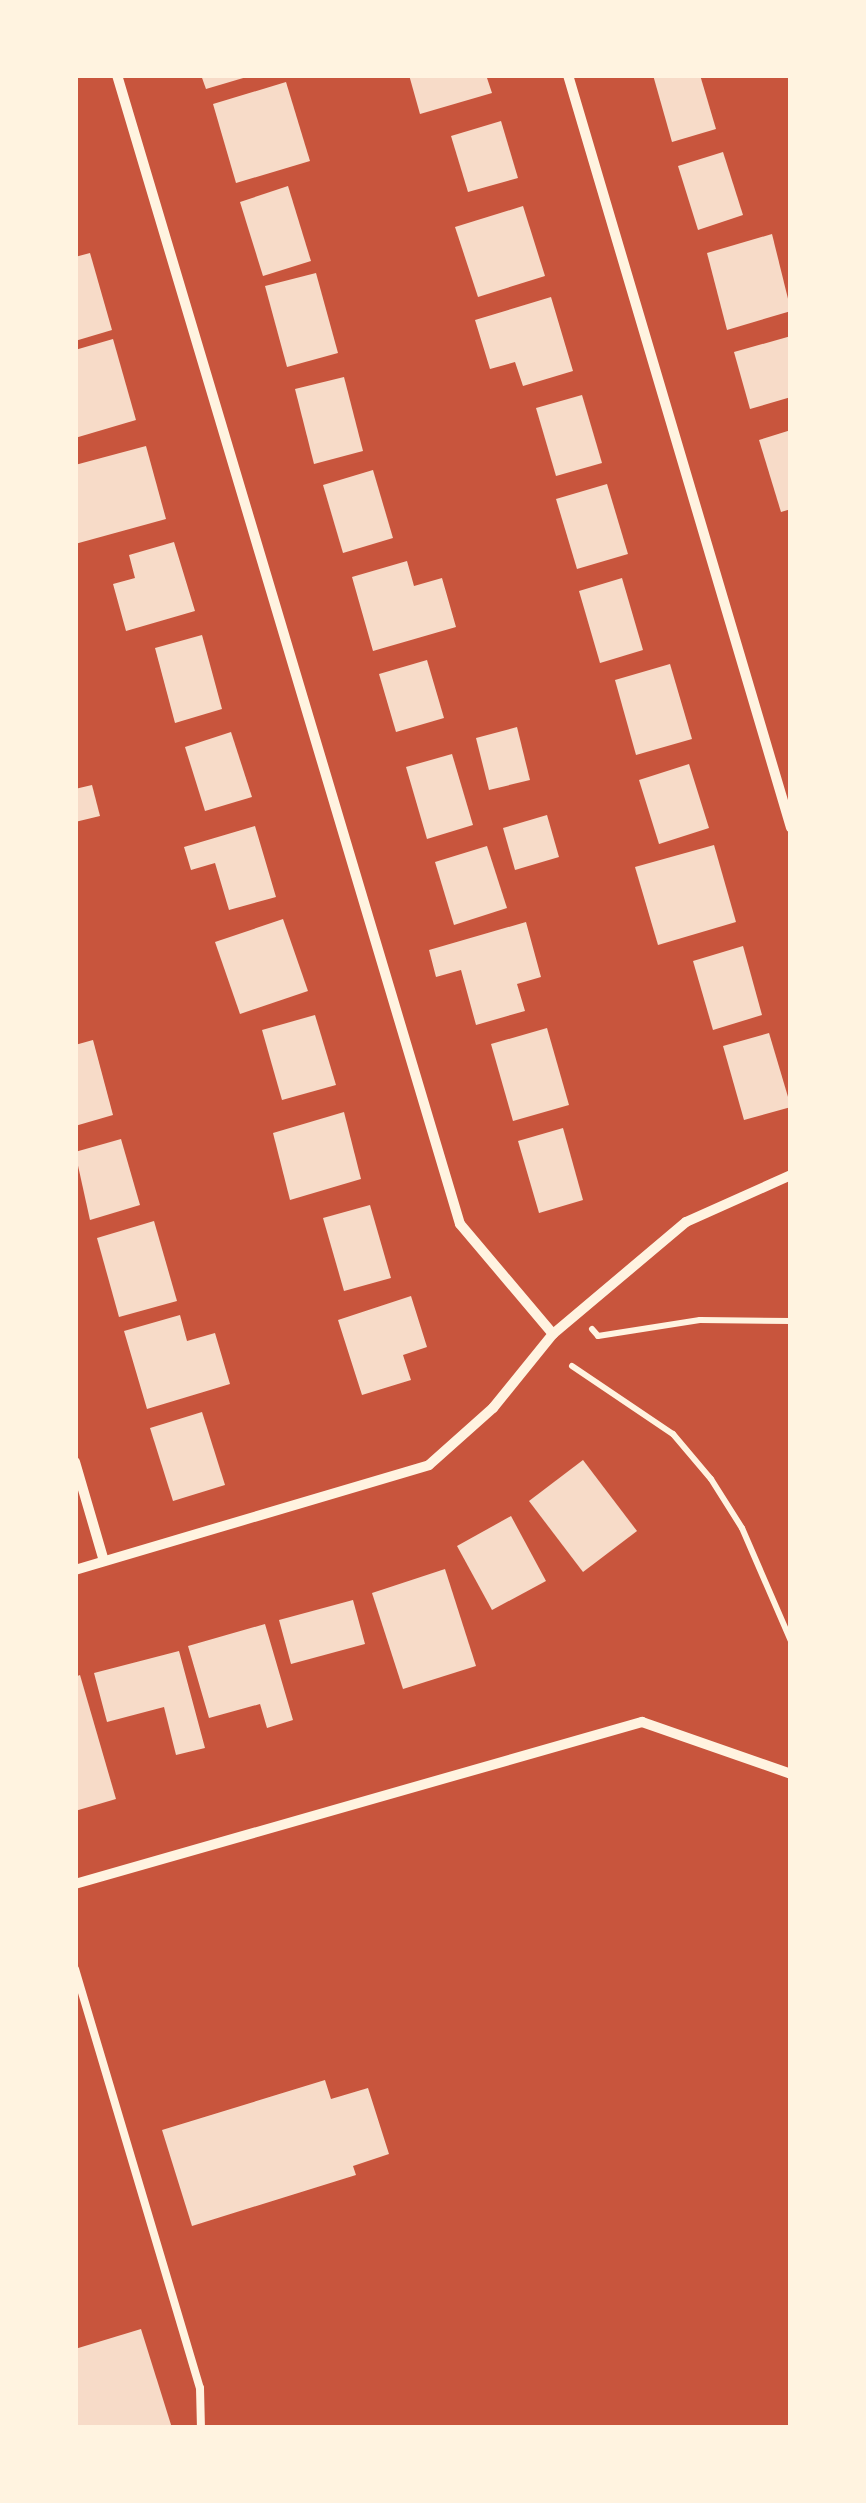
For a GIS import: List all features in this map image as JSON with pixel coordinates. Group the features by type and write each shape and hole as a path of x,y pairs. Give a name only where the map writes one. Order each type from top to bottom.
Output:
{"street":[{"path":"117,75 460,1224 553,1334"},
{"path":"568,75 791,828"},
{"path":"75,1570 430,1465 493,1408 553,1334 686,1222 791,1175"},
{"path":"75,1462 104,1561"},
{"path":"75,1884 642,1722 791,1774"}],"lane":[{"path":"75,1969 200,2388 202,2428"}],"path":[{"path":"578,1312 598,1336 700,1320 791,1321"},
{"path":"572,1366 673,1434 712,1479 742,1528 791,1641"}],"building":[{"path":"201,75 250,75 250,76 206,89"},
{"path":"409,75 486,75 492,93 420,114"},
{"path":"653,75 700,75 716,129 672,142"},
{"path":"286,82 310,161 236,183 213,104"},
{"path":"501,121 518,178 468,192 451,136"},
{"path":"723,152 743,215 698,230 678,166"},
{"path":"288,186 311,261 263,276 240,202"},
{"path":"523,206 545,276 478,297 455,227"},
{"path":"772,234 791,311 727,330 707,253"},
{"path":"90,253 112,330 75,341 75,257"},
{"path":"316,273 338,353 287,367 265,286"},
{"path":"551,297 573,371 523,386 515,362 490,369 475,320"},
{"path":"791,336 791,397 750,409 734,352"},
{"path":"113,339 136,420 75,438 75,350"},
{"path":"344,377 363,451 314,464 295,389"},
{"path":"582,395 602,463 556,476 536,408"},
{"path":"791,430 791,509 781,512 759,440"},
{"path":"146,446 166,519 75,544 75,465"},
{"path":"373,470 393,538 343,553 323,485"},
{"path":"607,484 628,554 577,569 556,499"},
{"path":"174,542 195,611 126,631 113,584 135,578 129,555"},
{"path":"407,561 414,586 442,578 456,627 373,651 352,577"},
{"path":"622,578 643,650 600,663 579,591"},
{"path":"202,635 222,709 175,723 155,648"},
{"path":"427,660 444,718 396,732 379,674"},
{"path":"670,664 692,739 636,755 615,680"},
{"path":"517,727 530,780 489,790 476,738"},
{"path":"231,732 252,797 205,811 185,747"},
{"path":"452,754 473,825 427,839 406,767"},
{"path":"689,764 709,828 659,844 639,780"},
{"path":"92,785 100,816 75,822 75,789"},
{"path":"547,815 559,857 515,870 503,828"},
{"path":"255,826 276,897 229,910 215,863 191,870 184,847"},
{"path":"714,845 736,922 658,945 635,867"},
{"path":"487,846 507,908 454,925 435,862"},
{"path":"283,919 308,991 240,1014 215,942"},
{"path":"526,922 541,977 517,984 525,1011 476,1025 461,970 436,977 429,950"},
{"path":"743,946 762,1015 713,1030 693,961"},
{"path":"315,1015 336,1085 282,1100 262,1030"},
{"path":"547,1028 569,1105 513,1121 491,1044"},
{"path":"769,1033 791,1107 744,1120 723,1046"},
{"path":"93,1040 113,1115 75,1126 75,1045"},
{"path":"344,1112 361,1179 290,1200 273,1133"},
{"path":"563,1128 583,1200 539,1213 518,1141"},
{"path":"121,1139 140,1205 90,1220 75,1152"},
{"path":"370,1205 391,1278 344,1291 323,1218"},
{"path":"154,1221 177,1301 119,1317 97,1238"},
{"path":"411,1296 427,1347 403,1355 411,1380 362,1395 338,1320"},
{"path":"180,1315 187,1341 215,1333 230,1384 147,1409 124,1331"},
{"path":"202,1412 225,1485 173,1501 150,1428"},
{"path":"583,1460 637,1531 583,1572 529,1501"},
{"path":"511,1516 546,1581 492,1610 457,1546"},
{"path":"445,1569 476,1666 403,1689 372,1593"},
{"path":"353,1600 365,1644 291,1664 279,1620"},
{"path":"265,1624 293,1720 267,1728 260,1704 209,1718 188,1646"},
{"path":"179,1651 205,1748 176,1755 164,1707 107,1722 94,1673"},
{"path":"80,1675 116,1799 75,1811 75,1677"},
{"path":"325,2080 331,2099 368,2088 389,2154 353,2166 356,2175 192,2226 162,2130"},
{"path":"141,2329 172,2428 75,2428 75,2349"}]}
